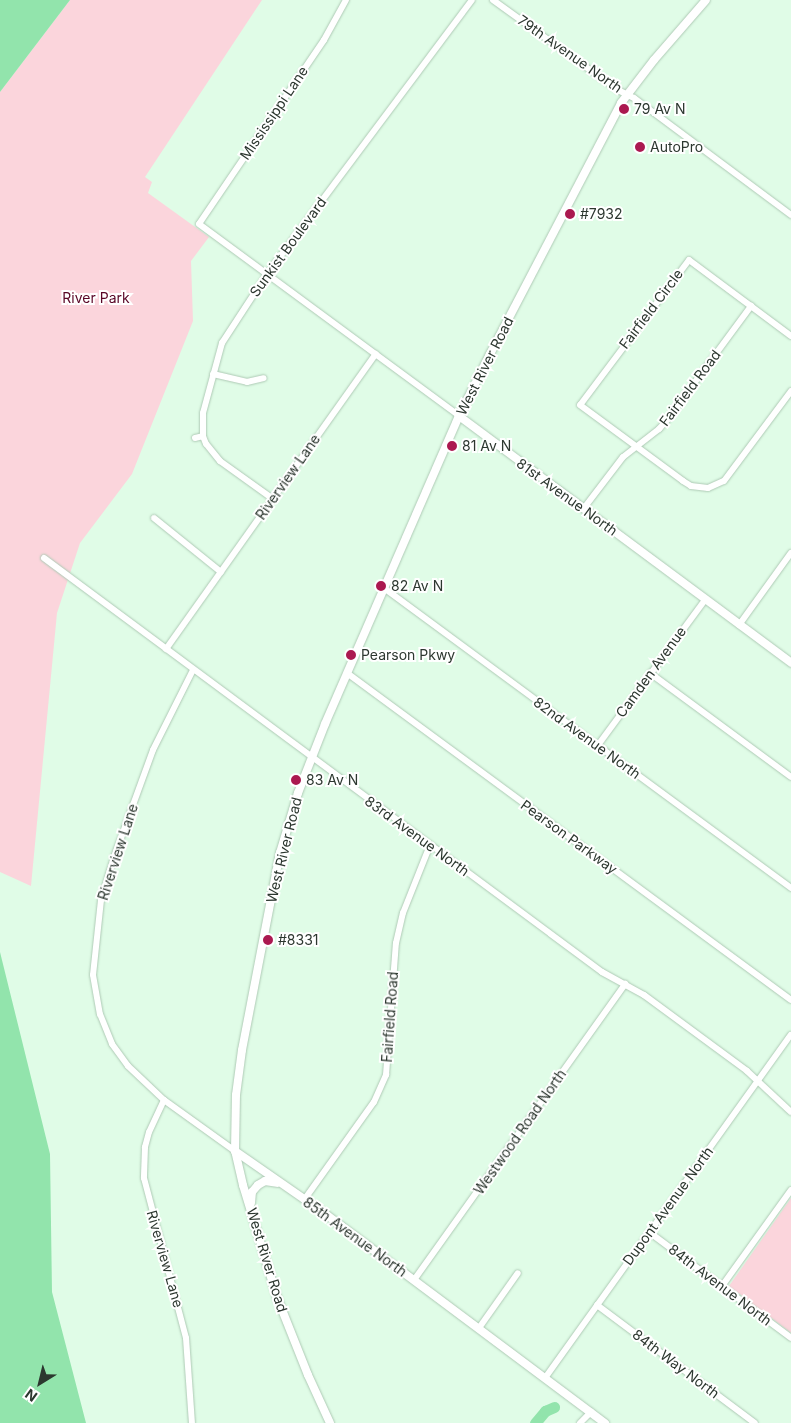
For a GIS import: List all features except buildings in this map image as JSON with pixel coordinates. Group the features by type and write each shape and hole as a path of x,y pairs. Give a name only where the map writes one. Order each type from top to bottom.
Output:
{"street":[{"name":"Mississippi Lane","path":"199,224 324,40 346,0"},
{"name":"Sunkist Boulevard","path":"203,436 201,424 212,374 227,332 267,274 472,0"},
{"name":"79th Avenue North","path":"493,0 626,94 791,215"},
{"name":"West River Road","path":"330,1423 308,1376 277,1297 235,1151 235,1109 238,1073 269,907 289,820 312,757 347,673 459,416 626,94 706,0"},
{"name":"81st Avenue North","path":"199,224 791,663"},
{"name":"Fairfield Circle","path":"636,447 580,405 689,260 791,336"},
{"name":"Fairfield Road","path":"584,508 623,457 659,429 667,420 751,306"},
{"name":"Riverview Lane","path":"166,649 376,354"},
{"path":"212,374 247,382 264,378"},
{"path":"636,447 690,486 708,488 716,486 730,474 791,391"},
{"path":"195,438 203,436 206,444 220,461 273,499"},
{"path":"154,518 221,572"},
{"path":"739,625 791,553"},
{"name":"83rd Avenue North","path":"44,558 602,972 644,995 758,1080 791,1112"},
{"name":"82nd Avenue North","path":"384,588 791,888"},
{"name":"Camden Avenue","path":"598,745 705,600"},
{"name":"Riverview Lane","path":"112,1044 100,1014 93,975 101,900 114,857 153,750 193,670"},
{"name":"Pearson Parkway","path":"347,673 791,1000"},
{"path":"650,673 791,777"},
{"name":"Fairfield Road","path":"304,1200 374,1102 386,1075 396,943 404,913 430,845"},
{"name":"Westwood Road North","path":"414,1280 625,984"},
{"name":"Dupont Avenue North","path":"545,1378 791,1035"},
{"name":"85th Avenue North","path":"112,1044 142,1081 164,1100 414,1280 605,1423"},
{"name":"Riverview Lane","path":"164,1100 149,1132 145,1147 144,1178 186,1338 192,1423"},
{"path":"250,1206 252,1192 258,1185 269,1181 281,1184"},
{"path":"722,1286 791,1190"},
{"name":"84th Avenue North","path":"649,1232 791,1338"},
{"path":"479,1328 518,1274"},
{"name":"84th Way North","path":"597,1305 755,1423"},
{"path":"580,1423 591,1412"}],"green space":[{"name":"River Park","path":"70,0 262,0 145,177 152,182 148,193 209,237 191,261 193,321 132,474 80,543 57,613 31,886 0,872 0,92"},
{"path":"791,1198 791,1333 729,1286"}],"shaded area":[{"path":"0,0 70,0 0,92"},
{"path":"0,952 50,1154 52,1292 86,1423 0,1423"}],"waterway":[{"path":"535,1423 545,1411 554,1407"}],"place":[{"name":"79 Av N","path":"624,109"},
{"name":"AutoPro","path":"640,147"},
{"name":"#7932","path":"570,214"},
{"name":"81 Av N","path":"452,446"},
{"name":"82 Av N","path":"381,586"},
{"name":"Pearson Pkwy","path":"351,655"},
{"name":"83 Av N","path":"296,780"},
{"name":"#8331","path":"268,940"}]}
